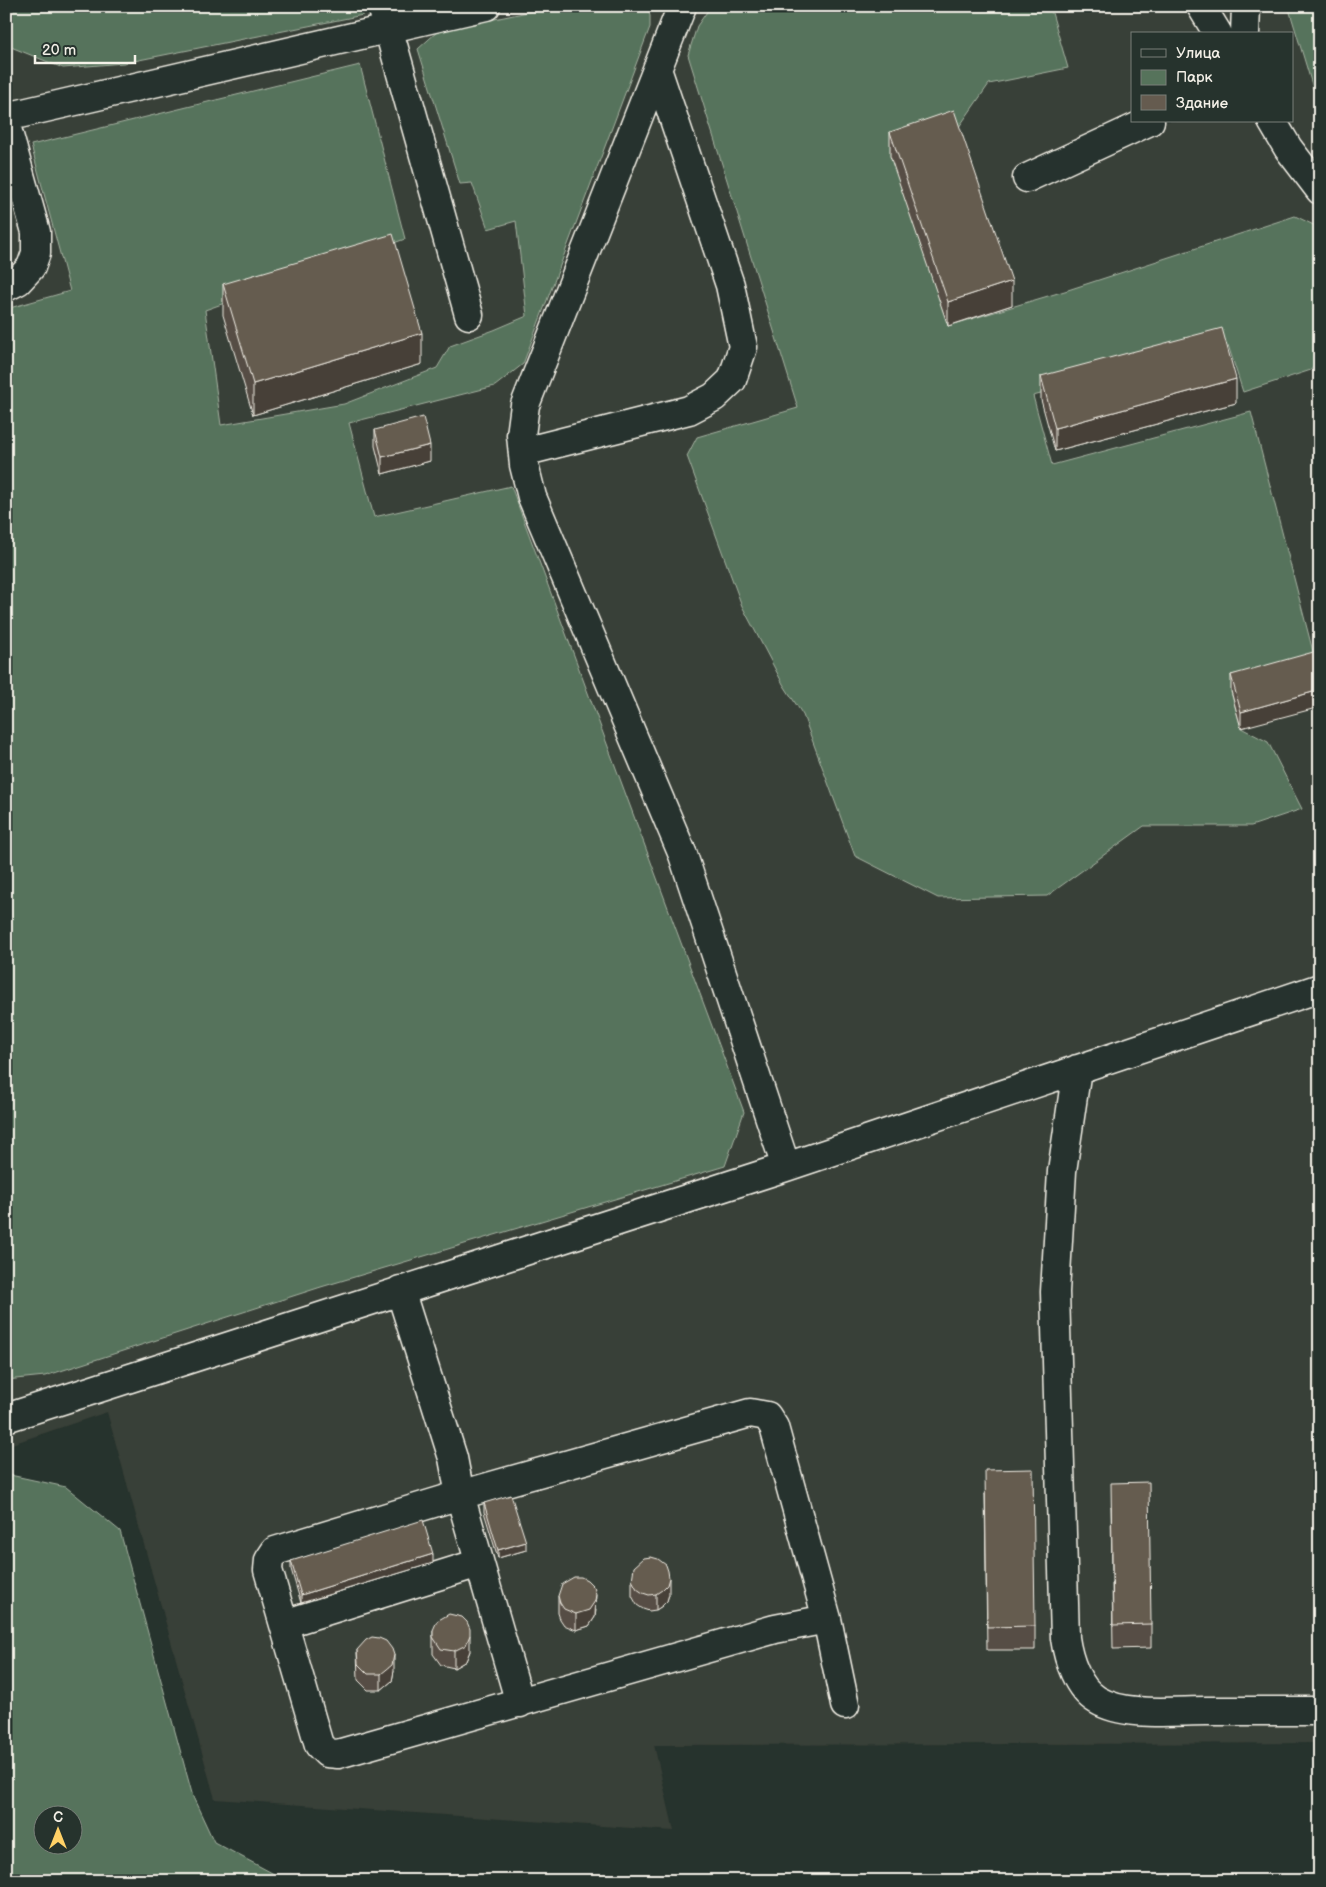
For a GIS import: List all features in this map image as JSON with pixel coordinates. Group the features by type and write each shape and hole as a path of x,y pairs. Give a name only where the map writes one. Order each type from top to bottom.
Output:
{"lane":[{"path":"6,116 385,18 486,6"},
{"path":"682,6 525,405 521,435 522,452 532,497 683,855 786,1167"},
{"path":"1201,6 1217,32"},
{"path":"1245,32 1246,6"},
{"path":"385,18 469,315"},
{"path":"522,452 689,410 714,398 732,380 743,347 730,285 657,69"},
{"path":"1027,178 1148,122"},
{"path":"1273,122 1288,148 1320,190"},
{"path":"6,125 36,232 36,252 31,267 18,281 6,287"},
{"path":"6,1418 786,1167 1320,988"},
{"path":"1077,1069 1062,1171 1055,1292 1065,1638 1068,1658 1085,1688 1095,1699 1110,1706 1146,1711 1320,1711"},
{"path":"400,1290 453,1458 460,1495 520,1703"},
{"path":"827,1619 775,1629 338,1754 327,1753 319,1745 268,1570 269,1560 275,1552 460,1495 750,1413 767,1416 774,1426 827,1619 845,1705"},
{"path":"284,1624 479,1563"}],"shaded area":[{"path":"6,6 1320,6 1320,1743 654,1745 674,1831 215,1799 107,1412 6,1446"}],"green space":[{"path":"6,6 360,6 363,15 124,63 63,68 6,45"},
{"path":"556,6 647,6 650,16 650,27 523,364 495,386 349,423 374,517 511,486 744,1112 725,1166 321,1287 45,1376 6,1380 6,309 70,291 31,145 360,65 405,239 205,310 221,425 344,404 437,368 450,346 527,316 516,221 488,229 472,183 460,184 418,49 438,31"},
{"path":"711,6 1050,6 1068,68 989,84 954,134 948,326 1068,290 1295,216 1320,228 1320,358 1311,370 1243,392 1228,345 1033,396 1052,465 1251,412 1317,667 1231,692 1241,728 1268,742 1302,809 1251,826 1144,826 1047,896 938,898 855,856 803,715 783,684 742,606 687,456 697,437 798,408 688,55 697,26"},
{"path":"1288,6 1320,6 1320,111 1289,9"},
{"path":"10,1475 66,1487 120,1531 193,1797 214,1842 287,1881 6,1881 6,1477"}],"building":[{"path":"954,110 1012,281 948,302 890,132"},
{"path":"393,234 422,333 253,384 223,284"},
{"path":"1222,328 1236,379 1055,428 1041,376"},
{"path":"423,417 430,445 382,457 375,430"},
{"path":"1317,651 1320,661 1320,690 1241,712 1231,675"},
{"path":"1033,1469 1035,1626 987,1627 985,1470"},
{"path":"1149,1482 1151,1624 1113,1625 1111,1483"},
{"path":"511,1495 526,1542 498,1550 484,1503"},
{"path":"423,1520 433,1554 301,1595 291,1561"},
{"path":"644,1558 658,1559 666,1565 669,1578 667,1585 662,1590 656,1594 649,1595 637,1589 632,1580 634,1567"},
{"path":"574,1577 581,1577 587,1580 594,1587 596,1594 595,1601 589,1610 576,1614 564,1609 558,1596 562,1584"},
{"path":"449,1614 462,1617 470,1629 466,1645 454,1651 441,1649 433,1637 433,1630 437,1621"},
{"path":"372,1637 386,1641 394,1655 392,1665 381,1674 368,1674 358,1664 357,1650 366,1640"}]}
